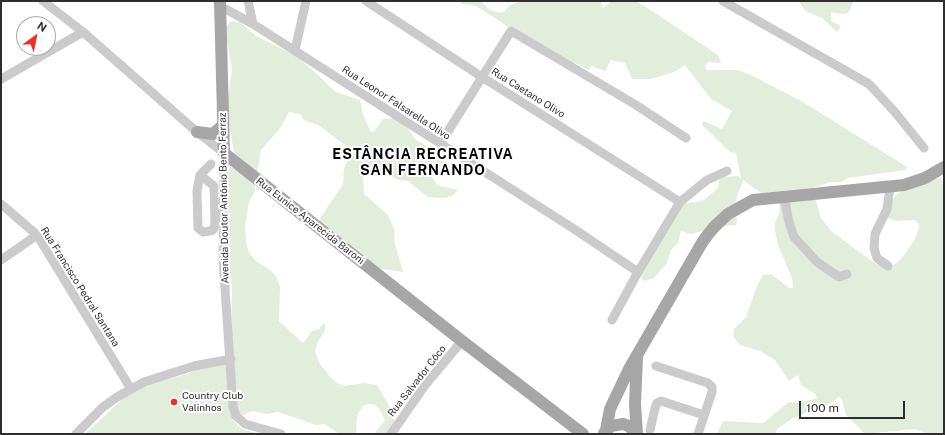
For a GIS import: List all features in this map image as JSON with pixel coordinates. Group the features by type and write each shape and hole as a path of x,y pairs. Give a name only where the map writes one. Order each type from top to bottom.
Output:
{"main road":[{"name":"Avenida Doutor Antônio Bento Ferraz","path":"219,3 224,153"},
{"path":"201,135 213,134 222,126"},
{"name":"Rua Eunice Aparecida Baroni","path":"224,153 462,342 583,434"},
{"path":"605,432 610,409 615,397 638,354 703,241 714,227 728,214 746,202 890,187 914,182 944,167"},
{"path":"637,434 635,404 638,354"},
{"path":"605,432 617,424 623,424 629,426 637,434"}],"street":[{"name":"Rua Eunice Aparecida Baroni","path":"42,1 83,32 201,135 224,153"},
{"path":"248,1 253,24"},
{"path":"295,50 306,1"},
{"name":"Rua Caetano Olivo","path":"366,1 482,77 680,202"},
{"path":"723,1 868,84 894,111 924,148"},
{"name":"Rua Leonor Falsarella Olivo","path":"219,3 572,227 638,272"},
{"path":"440,144 510,31 636,105 686,138"},
{"path":"1,79 83,32"},
{"path":"201,135 223,139"},
{"name":"Avenida Doutor Antônio Bento Ferraz","path":"224,153 223,259 233,406 236,416 245,424 281,434"},
{"path":"200,175 214,186 215,225 213,230 203,232 198,228 197,191 200,175 211,164"},
{"path":"612,320 638,272 680,202 707,180 727,171"},
{"path":"888,266 878,258 874,248 875,234 887,209 890,187"},
{"path":"784,197 788,222 794,237 817,262 839,277 847,274"},
{"name":"Rua Francisco Pedral Santana","path":"1,204 37,235 132,389"},
{"path":"1,260 37,235"},
{"name":"Rua Salvador Côco","path":"391,434 426,384 462,342"},
{"path":"76,434 89,419 103,407 132,389 159,376 194,366 231,359"},
{"path":"656,366 708,383 712,387 712,392 698,434"},
{"path":"650,430 655,408 658,402 661,401 704,415"}],"green space":[{"path":"459,1 481,1 490,10 500,13 505,11 510,5 523,1 601,1 603,8 611,1 633,1 640,3 718,55 721,63 708,62 705,67 707,70 737,70 751,75 803,102 907,167 905,170 848,178 841,182 830,182 812,188 761,193 743,180 735,203 734,210 737,221 736,225 724,226 716,234 702,231 691,234 681,231 678,243 671,250 667,263 654,278 645,281 642,279 641,275 648,254 683,203 697,202 705,199 718,188 719,180 724,177 738,176 741,178 736,153 730,152 702,125 703,121 722,129 732,111 711,99 685,65 674,72 651,79 632,79 625,63 611,60 605,71 592,66 588,70 578,64 551,59 518,37 504,24 476,6 462,4"},
{"path":"799,1 854,1 848,13 843,14 831,12 831,21 839,25 840,28 837,32 822,18 805,11"},
{"path":"231,21 240,22 256,36 298,57 336,92 360,100 363,115 371,132 374,132 383,119 394,118 406,126 416,140 433,150 450,156 430,174 437,185 458,190 452,196 443,198 428,197 408,181 398,180 375,167 363,178 364,194 387,214 394,228 395,244 403,272 376,268 319,224 321,217 343,184 344,168 351,154 348,147 318,125 304,120 300,114 289,112 281,127 261,150 257,176 234,152 226,110 232,70 225,28"},
{"path":"229,166 254,179 255,191 249,202 245,226 246,243 249,253 256,261 276,276 280,287 279,321 303,343 312,331 319,329 323,324 325,324 325,331 318,341 315,352 320,364 331,378 344,386 364,383 377,385 391,409 395,424 392,434 374,434 385,420 376,405 368,404 363,406 357,415 356,434 339,434 325,424 316,425 278,412 267,414 253,411 232,419 240,428 258,434 85,434 130,392 143,386 187,374 231,353 232,286 229,268 230,251 226,210"},
{"path":"940,178 944,182 944,434 928,434 914,429 865,434 846,415 842,400 839,397 829,404 793,418 777,429 776,434 717,434 723,421 763,423 789,402 800,403 817,398 815,394 801,385 798,375 789,381 775,360 760,351 740,345 733,336 734,329 746,317 757,286 763,275 771,274 789,288 793,288 792,278 778,245 775,231 775,223 780,212 779,203 813,197 816,201 821,218 832,232 876,264 888,268 897,263 905,254 915,239 919,228 918,223 915,220 896,221 887,218 884,207 902,190 924,181"}],"place":[{"name":"Country Club Valinhos","path":"174,402"}],"district":[{"name":"ESTÂNCIA RECREATIVA SAN FERNANDO","path":"423,164"}]}
